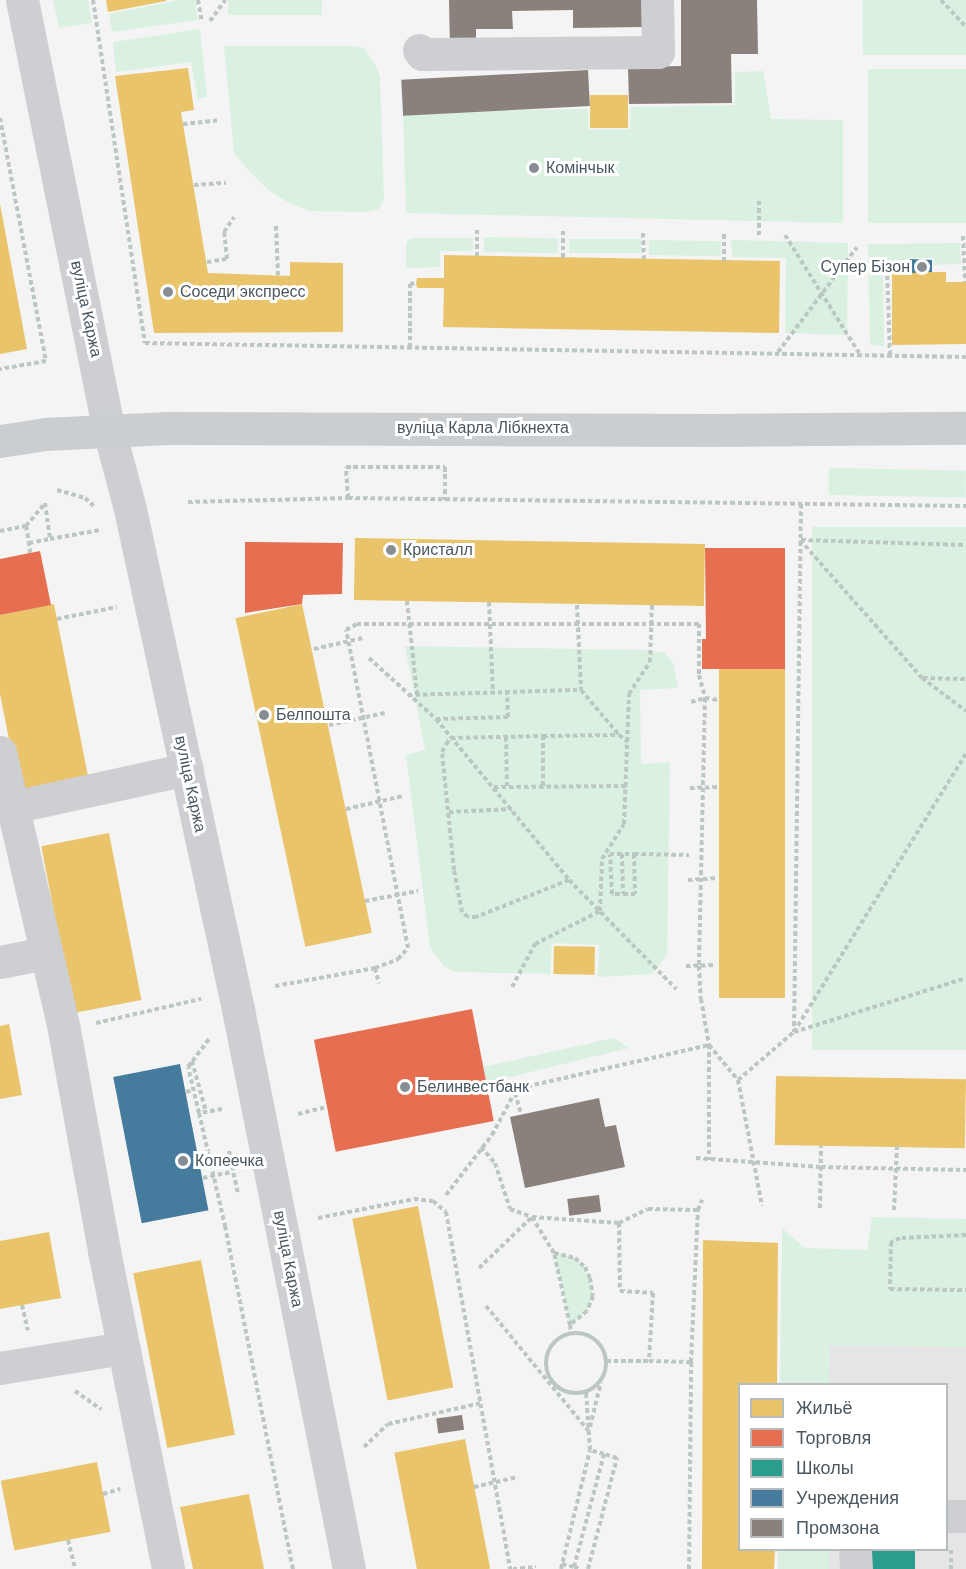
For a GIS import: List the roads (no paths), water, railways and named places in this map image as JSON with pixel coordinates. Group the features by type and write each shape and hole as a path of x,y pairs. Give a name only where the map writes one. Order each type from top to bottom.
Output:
{"main road":[{"name":"вуліца Карла Лібкнехта","path":"0,441 45,434 109,430 327,427 715,430 966,428"}],"street":[{"name":"вуліца Каржа","path":"22,0 109,430 130,509 187,770 295,1292 349,1569"},
{"path":"419,50 422,54 658,52 657,0"},
{"path":"0,752 64,1030 123,1348 168,1569"},
{"path":"13,807 187,770"},
{"path":"0,962 45,953"},
{"path":"0,1368 123,1348"},
{"path":"948,1516 966,1516"},
{"path":"855,1551 856,1569"}],"place":[{"name":"Комінчык","path":"534,168"},
{"name":"Супер Бізон","path":"922,267"},
{"name":"Соседи экспресс","path":"168,292"},
{"name":"Кристалл","path":"391,550"},
{"name":"Белпошта","path":"264,715"},
{"name":"Белинвестбанк","path":"405,1087"},
{"name":"Копеечка","path":"183,1161"}]}
